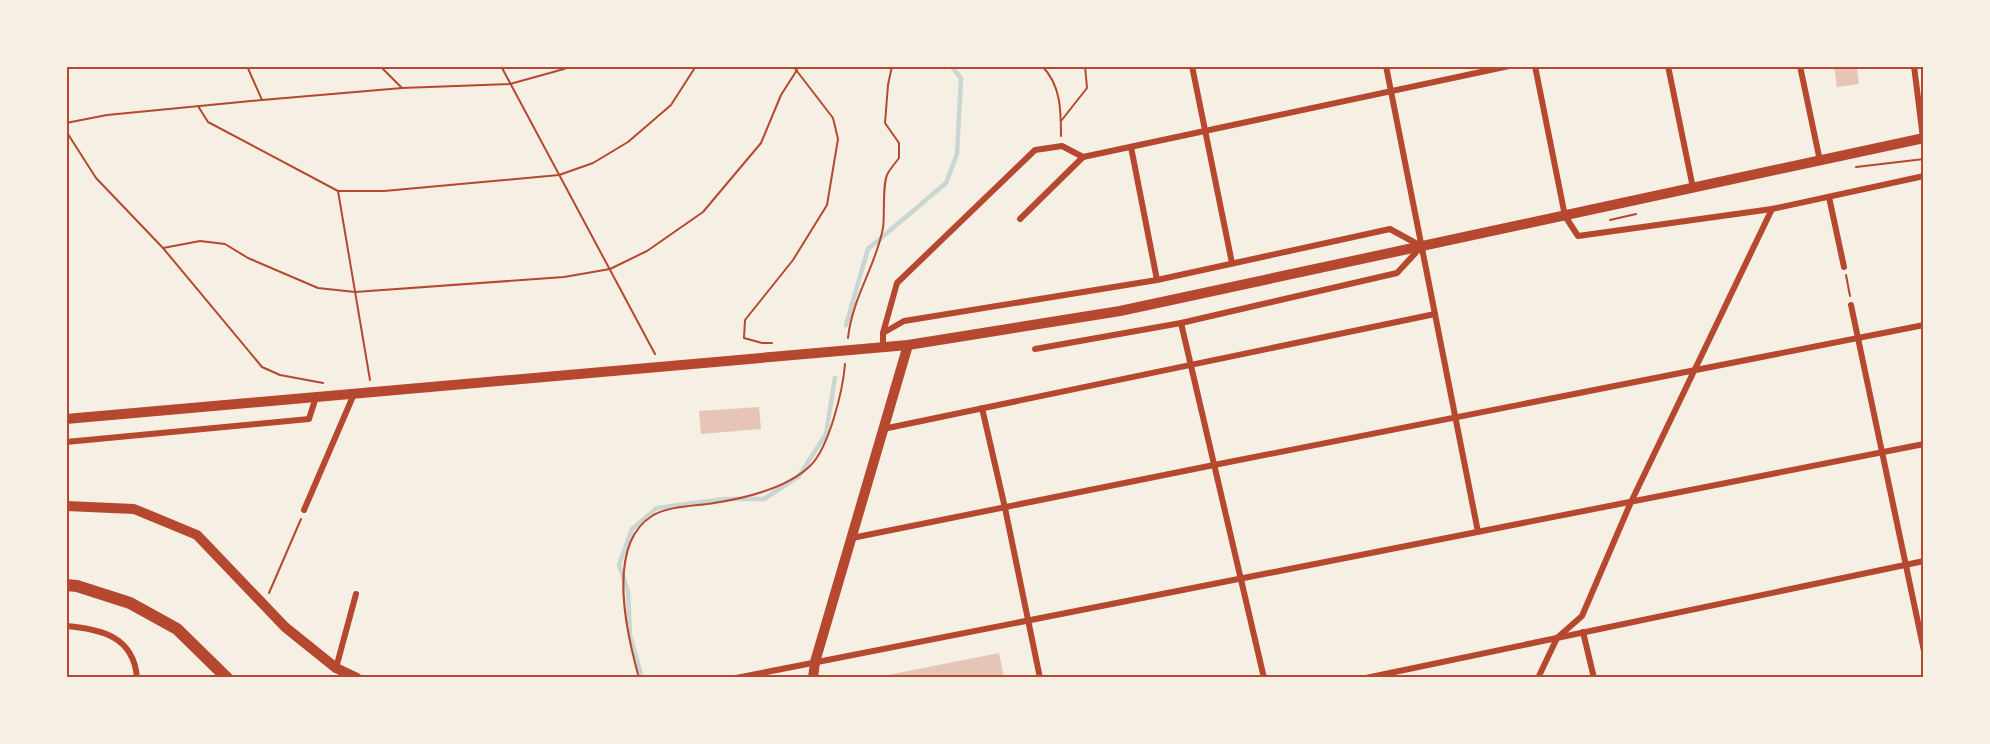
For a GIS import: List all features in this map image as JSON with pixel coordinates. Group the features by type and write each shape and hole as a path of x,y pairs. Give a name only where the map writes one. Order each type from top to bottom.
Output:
{"main road":[{"path":"66,585 77,586 130,603 177,629 227,678"}],"street":[{"path":"1192,66 1232,263"},
{"path":"1386,66 1478,532"},
{"path":"1020,219 1083,157 1509,66"},
{"path":"1535,66 1565,216 1578,236 1772,209 1924,176"},
{"path":"1668,66 1693,188"},
{"path":"1800,66 1820,161"},
{"path":"66,419 883,348 1120,311 1924,138 1914,66"},
{"path":"883,348 883,333 897,283 1035,150 1062,146 1083,157"},
{"path":"1131,147 1157,280"},
{"path":"1829,197 1844,267"},
{"path":"1538,678 1557,638 1582,616 1631,502 1772,209"},
{"path":"883,333 904,321 1157,280 1390,229 1422,246"},
{"path":"1035,349 1181,322 1397,273 1422,246"},
{"path":"1851,305 1924,651"},
{"path":"883,429 1435,314"},
{"path":"1181,322 1264,678"},
{"path":"851,538 1924,325"},
{"path":"813,678 815,662 908,345"},
{"path":"304,510 354,393"},
{"path":"66,442 309,419 316,397"},
{"path":"982,408 1040,678"},
{"path":"736,678 1924,444"},
{"path":"66,506 134,509 196,535 285,627 336,668 357,678"},
{"path":"1366,678 1924,561"},
{"path":"336,668 356,594"},
{"path":"66,626 81,627 114,637 132,653 137,678"},
{"path":"1583,632 1594,678"}],"path":[{"path":"247,66 262,100"},
{"path":"380,66 402,88"},
{"path":"501,66 662,367"},
{"path":"66,123 107,115 262,100 402,88 510,84 570,66"},
{"path":"198,106 208,122 338,191 384,191 559,175 593,163 628,142 671,105 696,66"},
{"path":"781,344 762,343 744,338 745,320 793,260 827,205 838,139 833,118 793,66"},
{"path":"847,346 849,326 859,292 873,261 882,228 886,174 899,158 898,143 885,123 892,66"},
{"path":"1042,66 1050,74 1061,102 1062,146"},
{"path":"1061,121 1087,88 1085,66"},
{"path":"163,248 200,241 225,244 248,258 318,288 355,292 564,278 610,269 647,251 703,212 761,143 781,95 796,69"},
{"path":"66,131 96,178 163,248 262,367 280,375 324,383"},
{"path":"1849,154 1851,167 1924,159"},
{"path":"338,191 372,392"},
{"path":"1844,267 1851,305"},
{"path":"639,678 628,639 624,565 630,541 652,515 673,509 752,497 792,478 811,465 827,440 844,378 846,357"},
{"path":"262,603 271,590 304,510"}],"building":[{"path":"1834,66 1857,66 1859,84 1837,87"},
{"path":"759,407 761,429 701,434 699,411"},
{"path":"999,653 1004,678 888,678 888,675"}],"waterway":[{"path":"846,325 868,249 946,183 957,154 961,78 951,66"},
{"path":"642,678 630,635 628,591 619,565 632,529 657,508 724,499 764,499 799,476 826,434 835,378"}]}
